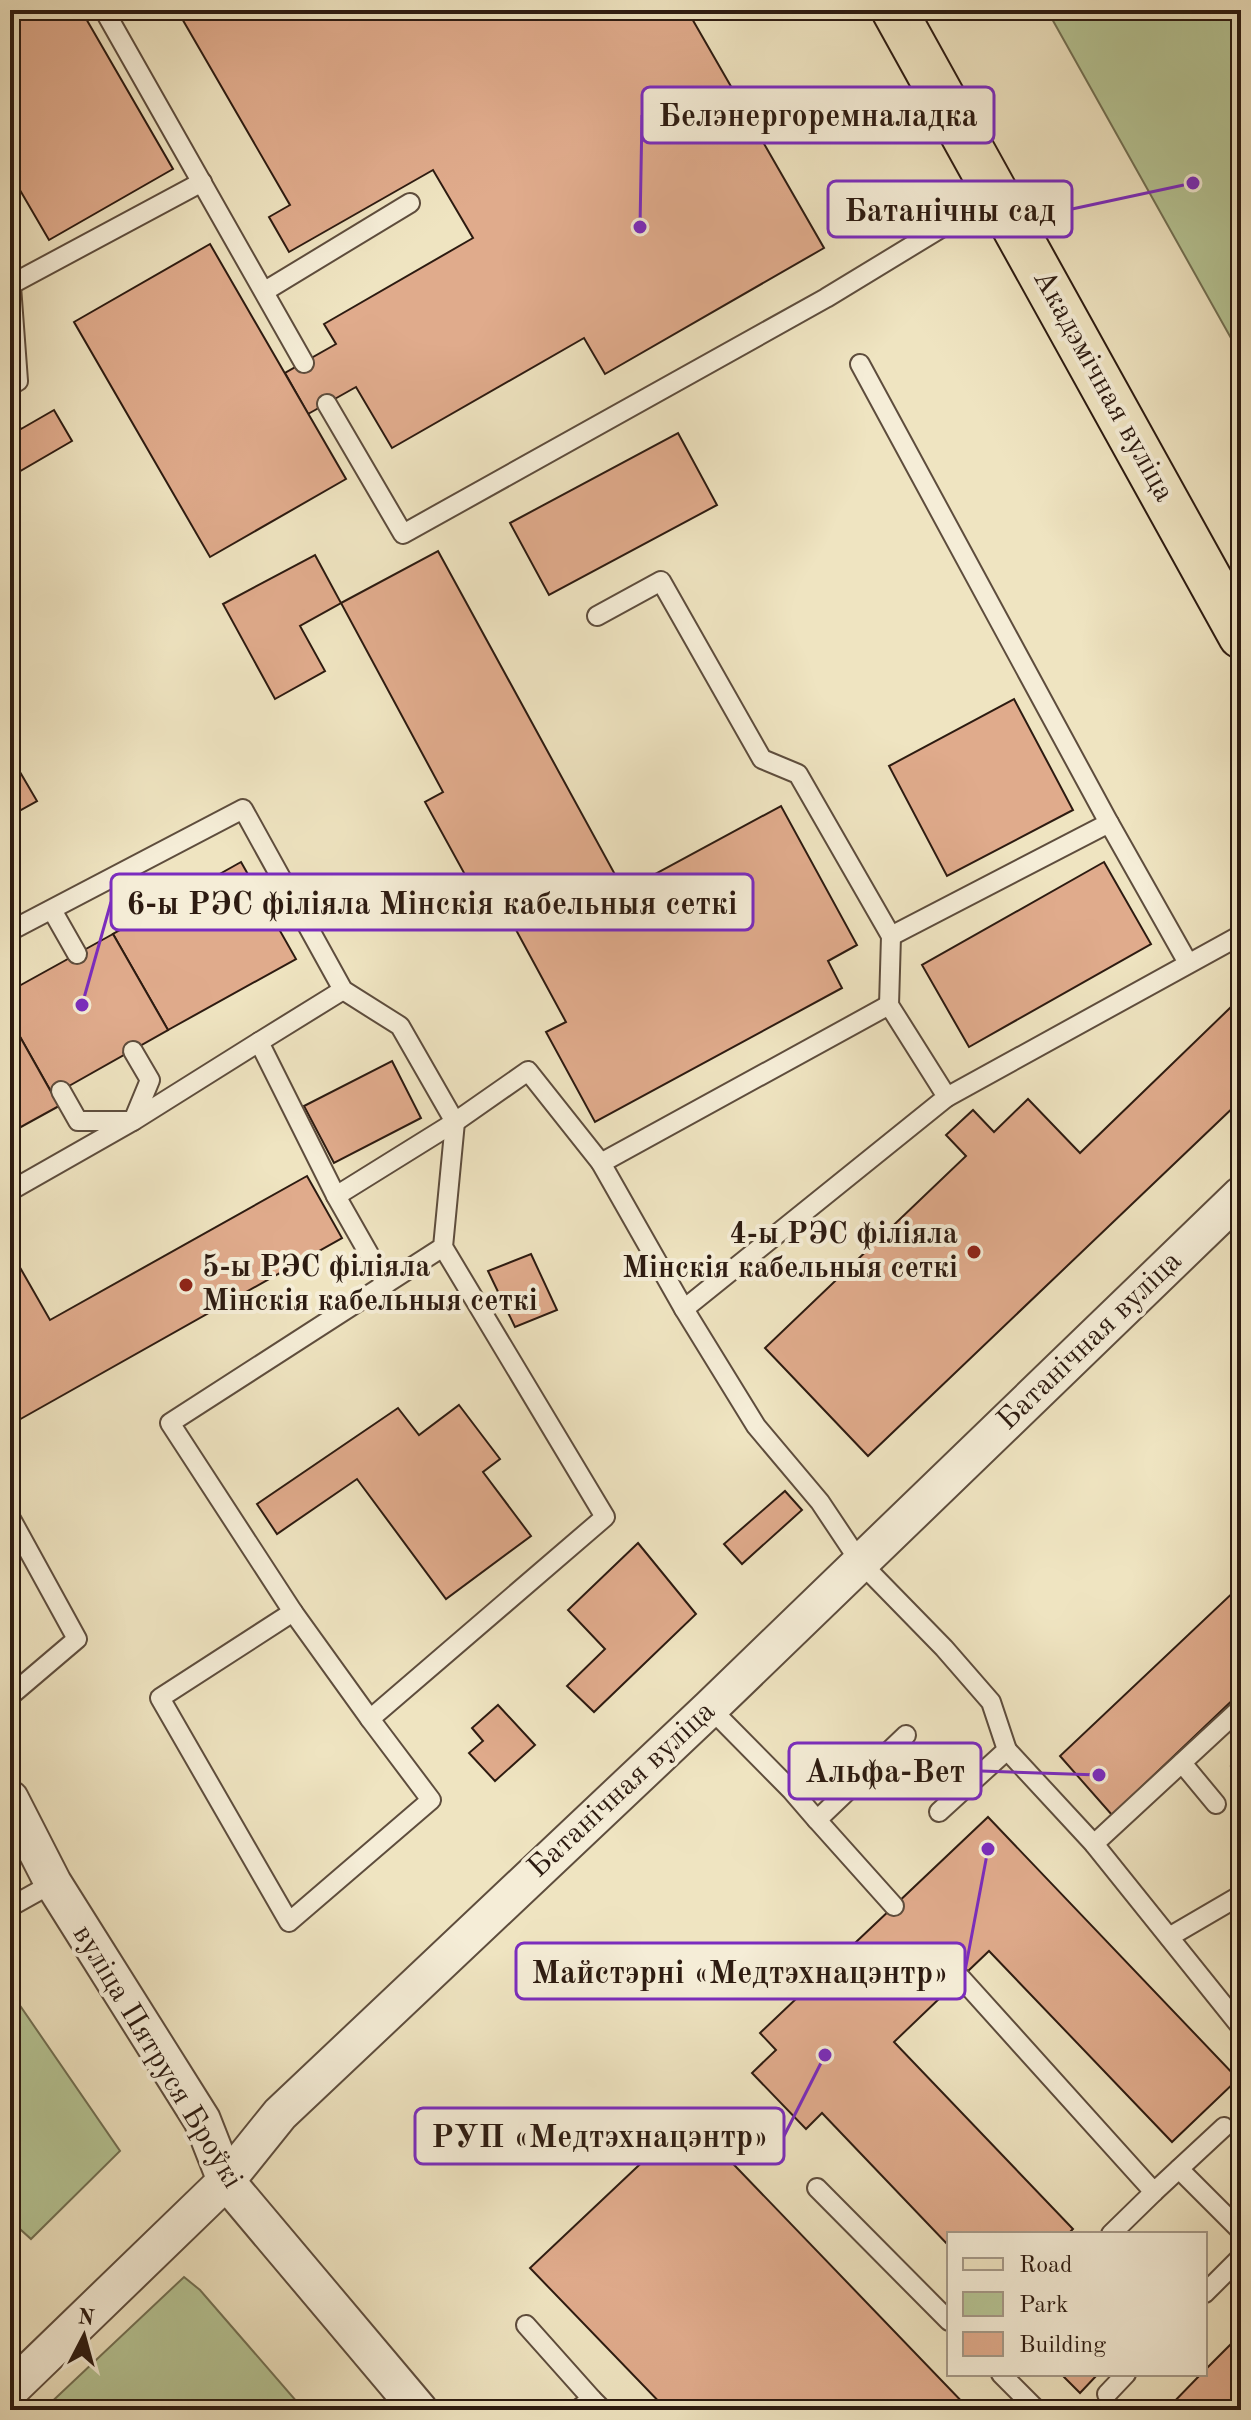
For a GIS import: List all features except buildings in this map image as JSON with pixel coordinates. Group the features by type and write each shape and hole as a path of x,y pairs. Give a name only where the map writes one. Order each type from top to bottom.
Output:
{"main road":[{"name":"Акадэмічная вуліца","path":"894,10 1241,636"}],"street":[{"name":"Батанічная вуліца","path":"10,2390 226,2181 280,2114 710,1708 1241,1195"},
{"name":"вуліца Пятруся Броўкі","path":"10,1799 53,1883 202,2120 226,2181 419,2410"}],"lane":[{"path":"104,10 304,363"},
{"path":"10,386 18,381 10,286 202,182"},
{"path":"327,404 403,534 826,298 997,194"},
{"path":"265,291 410,203"},
{"path":"860,364 1188,963"},
{"path":"597,616 661,581 762,759 798,774 891,936 889,1005 947,1097"},
{"path":"10,931 243,809 343,990 400,1026 455,1122 443,1247 605,1517 370,1719"},
{"path":"891,936 1109,823"},
{"path":"52,910 77,954"},
{"path":"684,1309 947,1097 1241,935"},
{"path":"10,1191 133,1121 343,990"},
{"path":"601,1163 889,1005"},
{"path":"259,1042 336,1196 386,1284"},
{"path":"133,1051 150,1080 133,1121"},
{"path":"336,1196 455,1122 528,1071 601,1163 684,1309 756,1426 820,1502 860,1562 944,1648 991,1702 1007,1750 1094,1844 1241,2027"},
{"path":"61,1091 78,1121 133,1121"},
{"path":"293,1612 160,1698 289,1922 431,1800 293,1612 170,1423 443,1247"},
{"path":"10,1517 77,1639 10,1696"},
{"path":"710,1708 792,1791 894,1906"},
{"path":"1094,1844 1241,1708"},
{"path":"817,1820 906,1735"},
{"path":"939,1812 1007,1750"},
{"path":"1182,1763 1216,1804"},
{"path":"10,1907 53,1883"},
{"path":"1169,1937 1241,1895"},
{"path":"961,1978 1154,2192"},
{"path":"1113,2232 1224,2127"},
{"path":"1179,2169 1241,2231"},
{"path":"817,2188 947,2319"},
{"path":"1207,2291 1241,2257"},
{"path":"526,2325 591,2406"},
{"path":"1003,2376 1037,2410"},
{"path":"1107,2394 1124,2376"}],"green space":[{"path":"1047,10 1241,10 1241,356"},
{"path":"10,1991 120,2151 31,2239 10,2220"},
{"path":"184,2277 200,2290 304,2410 43,2410"}],"place":[{"name":"Батанічны сад","path":"1193,183"},
{"name":"Белэнергоремналадка","path":"640,227"},
{"name":"6-ы РЭС філіяла Мінскія кабельныя сеткі","path":"82,1005"},
{"name":"4-ы РЭС філіяла Мінскія кабельныя сеткі","path":"974,1252"},
{"name":"5-ы РЭС філіяла Мінскія кабельныя сеткі","path":"186,1285"},
{"name":"Альфа-Вет","path":"1099,1775"},
{"name":"Майстэрні «Медтэхнацэнтр»","path":"988,1849"},
{"name":"РУП «Медтэхнацэнтр»","path":"825,2055"}]}
